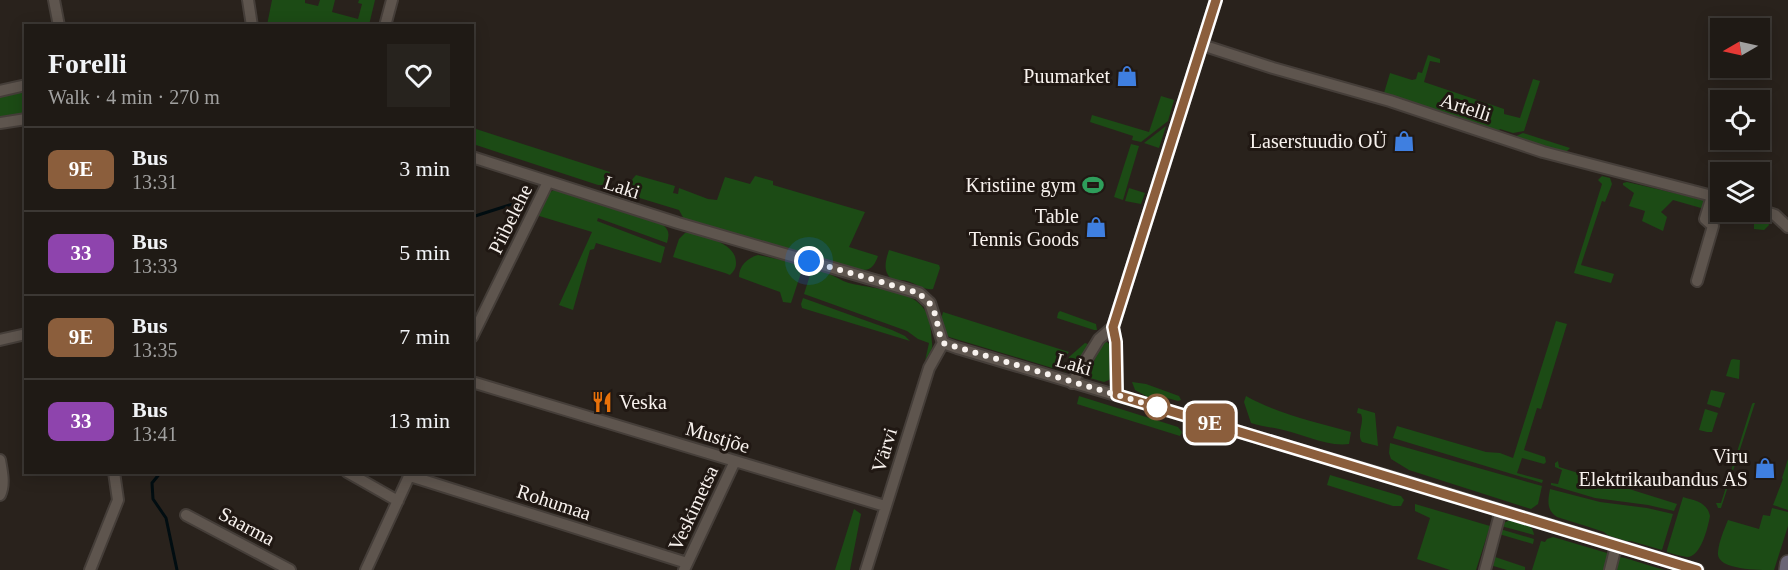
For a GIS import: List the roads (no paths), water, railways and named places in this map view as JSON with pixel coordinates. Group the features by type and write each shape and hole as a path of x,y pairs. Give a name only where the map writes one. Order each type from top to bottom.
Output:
{"main road":[{"path":"1787,570 1788,563"}],"street":[{"path":"54,0 59,24"},
{"path":"248,0 252,24"},
{"path":"386,24 392,0"},
{"path":"1117,395 1116,342 1113,327 1216,0"},
{"name":"Artelli","path":"1202,45 1390,101 1543,152 1710,195"},
{"path":"0,91 24,86"},
{"path":"0,123 24,118"},
{"name":"Laki","path":"474,158 678,224 919,293 930,303 943,343 1698,570"},
{"name":"Piibelehe","path":"474,333 548,182"},
{"path":"1697,281 1713,226 1705,219 1710,209"},
{"path":"1770,213 1788,227"},
{"path":"1072,383 1099,339 1113,327"},
{"path":"0,340 24,334"},
{"name":"Värvi","path":"866,570 929,368 943,343"},
{"name":"Mustjõe","path":"474,383 885,506"},
{"path":"0,460 3,489 0,495"},
{"name":"Veskimetsa","path":"686,567 735,461"},
{"path":"350,474 398,501"},
{"path":"366,570 410,474"},
{"name":"Rohumaa","path":"410,474 686,567"},
{"path":"90,570 118,500 115,477"},
{"path":"1485,570 1501,510"},
{"name":"Saarma","path":"186,515 290,570"},
{"path":"1610,570 1616,546"}],"waterway":[{"path":"474,216 525,200"},
{"path":"159,474 152,483 153,499 166,518 177,570"}],"place":[{"name":"Puumarket","path":"1127,76"},
{"name":"Laserstuudio OÜ","path":"1404,141"},
{"name":"Kristiine gym","path":"1093,185"},
{"name":"Table Tennis Goods","path":"1096,227"},
{"name":"Veska","path":"602,402"},
{"name":"Viru Elektrikaubandus AS","path":"1765,468"}]}
